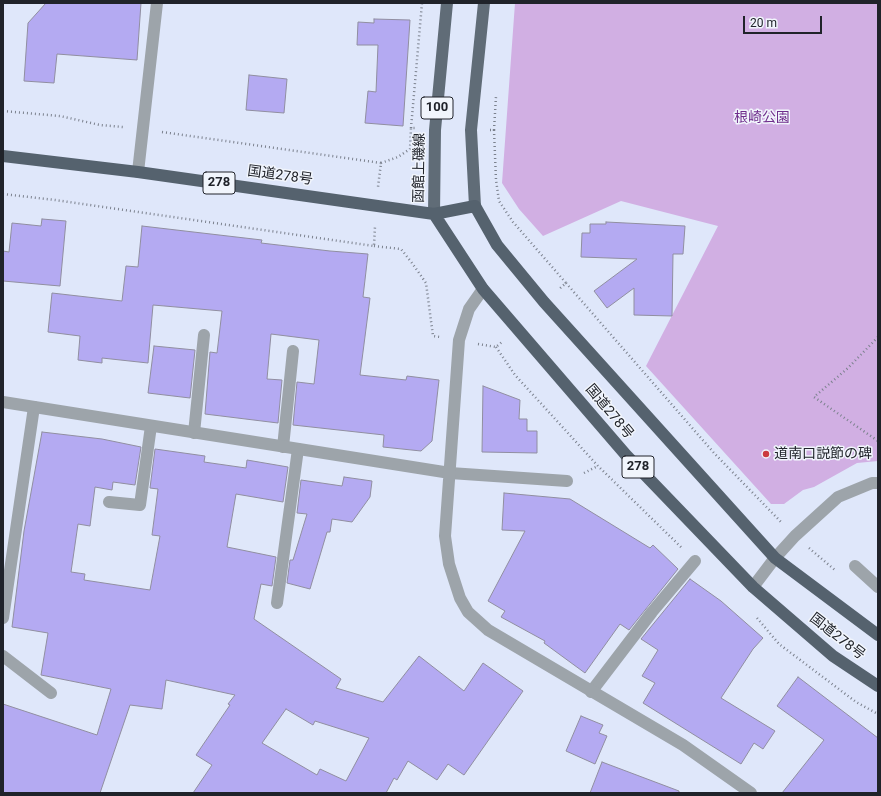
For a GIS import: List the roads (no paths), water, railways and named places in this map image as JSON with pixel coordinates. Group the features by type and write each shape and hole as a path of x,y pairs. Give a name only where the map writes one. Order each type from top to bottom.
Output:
{"highway":[{"name":"国道278号","path":"3,156 138,172 434,214 475,206 498,245 544,302 775,558 878,635"},
{"name":"国道278号","path":"434,214 483,289 626,455 753,588 833,656 878,686"}],"main road":[{"name":"函館上磯線","path":"434,214 435,130 447,3"},
{"name":"100","path":"475,206 471,130 484,3"}],"street":[{"path":"138,172 157,3"},
{"path":"483,289 469,309 459,340 445,536 449,564 454,583 468,612 488,630 505,641 683,745 751,793"},
{"path":"194,433 204,335"},
{"path":"283,447 293,351"},
{"path":"3,402 450,472 567,481"},
{"path":"3,618 34,407"},
{"path":"109,502 140,505 151,426"},
{"path":"277,603 298,449"},
{"path":"753,588 775,558 795,536 838,497 872,483 878,483"},
{"path":"591,692 652,612 696,561"},
{"path":"855,566 878,587"},
{"path":"3,656 51,693"}],"place":[{"name":"道南口説節の碑","path":"766,454"}],"park label":[{"name":"根崎公園","path":"762,118"}]}
